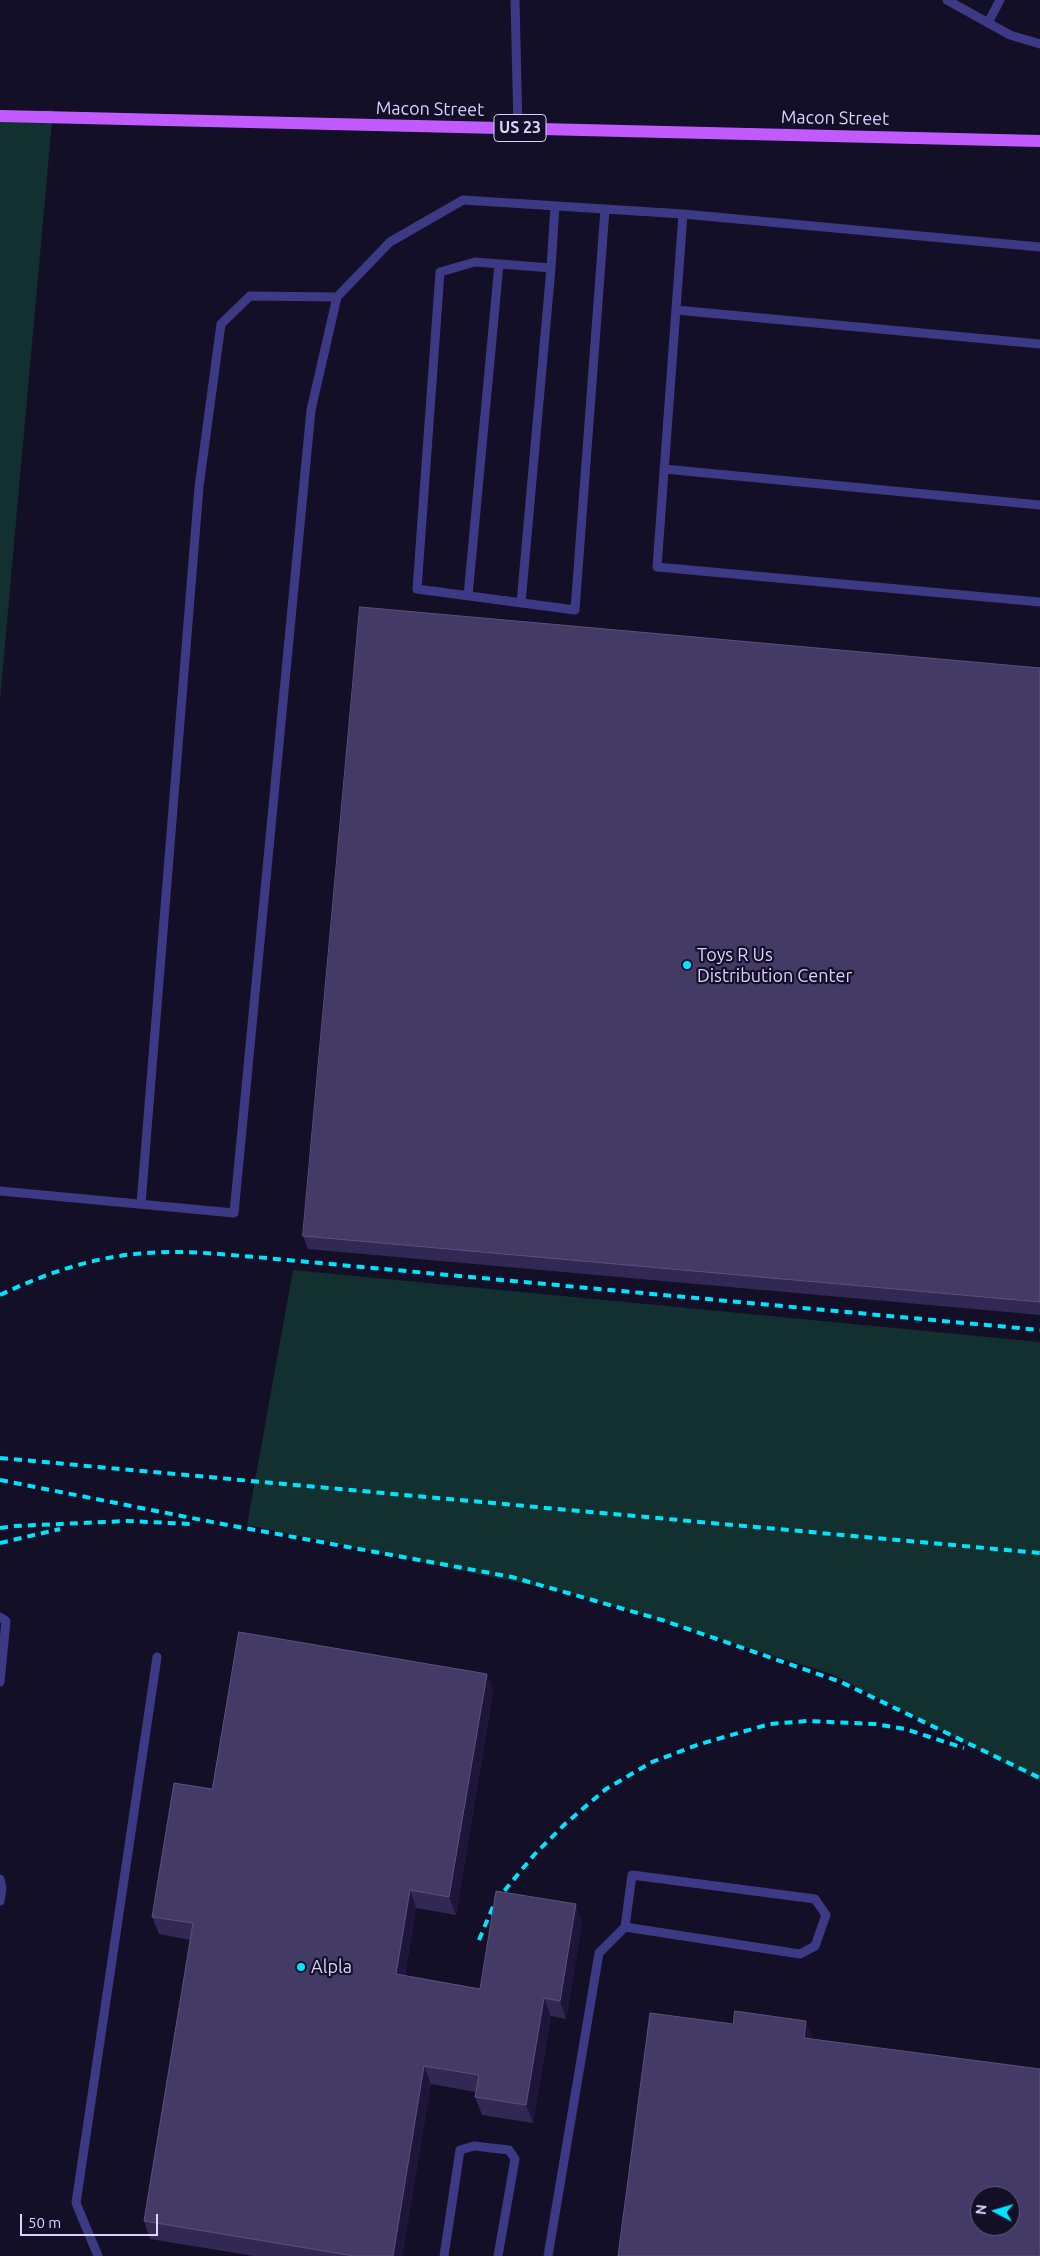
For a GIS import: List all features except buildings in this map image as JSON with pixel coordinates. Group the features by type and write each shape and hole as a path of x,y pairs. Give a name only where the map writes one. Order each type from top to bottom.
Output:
{"main road":[{"name":"Macon Street","path":"0,116 1040,141"}],"lane":[{"path":"515,0 518,128"},
{"path":"947,0 1010,35 1040,44"},
{"path":"988,23 1000,0"},
{"path":"0,1191 234,1213 311,410 337,297 390,242 463,200 683,214 1040,247"},
{"path":"521,603 555,206"},
{"path":"550,268 475,262 440,272 417,589 576,610 605,209"},
{"path":"683,214 657,567 1040,602"},
{"path":"468,596 499,264"},
{"path":"141,1204 198,487 221,324 250,296 337,297"},
{"path":"676,310 1040,344"},
{"path":"664,468 1040,505"},
{"path":"0,1617 6,1621 0,1682"},
{"path":"98,2256 76,2203 157,1657"},
{"path":"548,2256 599,1953 625,1928 632,1875 815,1899 826,1915 816,1946 800,1954 625,1928"},
{"path":"0,1879 2,1888 0,1901"},
{"path":"444,2256 460,2150 474,2146 508,2150 515,2159 498,2256"}],"green space":[{"path":"53,110 48,166 0,700 0,113"},
{"path":"293,1270 1040,1342 1040,1782 832,1674 577,1595 247,1525"}],"railway":[{"path":"0,1295 53,1273 90,1262 128,1255 188,1252 1040,1330"},
{"path":"0,1458 1040,1553"},
{"path":"0,1480 217,1523 512,1577 662,1620 841,1682 1040,1778"},
{"path":"0,1528 127,1521 192,1524"},
{"path":"0,1543 60,1529"},
{"path":"479,1940 495,1902 534,1855 565,1824 606,1789 652,1762 700,1744 770,1724 807,1721 875,1724 905,1729 964,1748"}],"place":[{"name":"Toys R Us Distribution Center","path":"687,965"},
{"name":"Alpla","path":"301,1967"}]}
